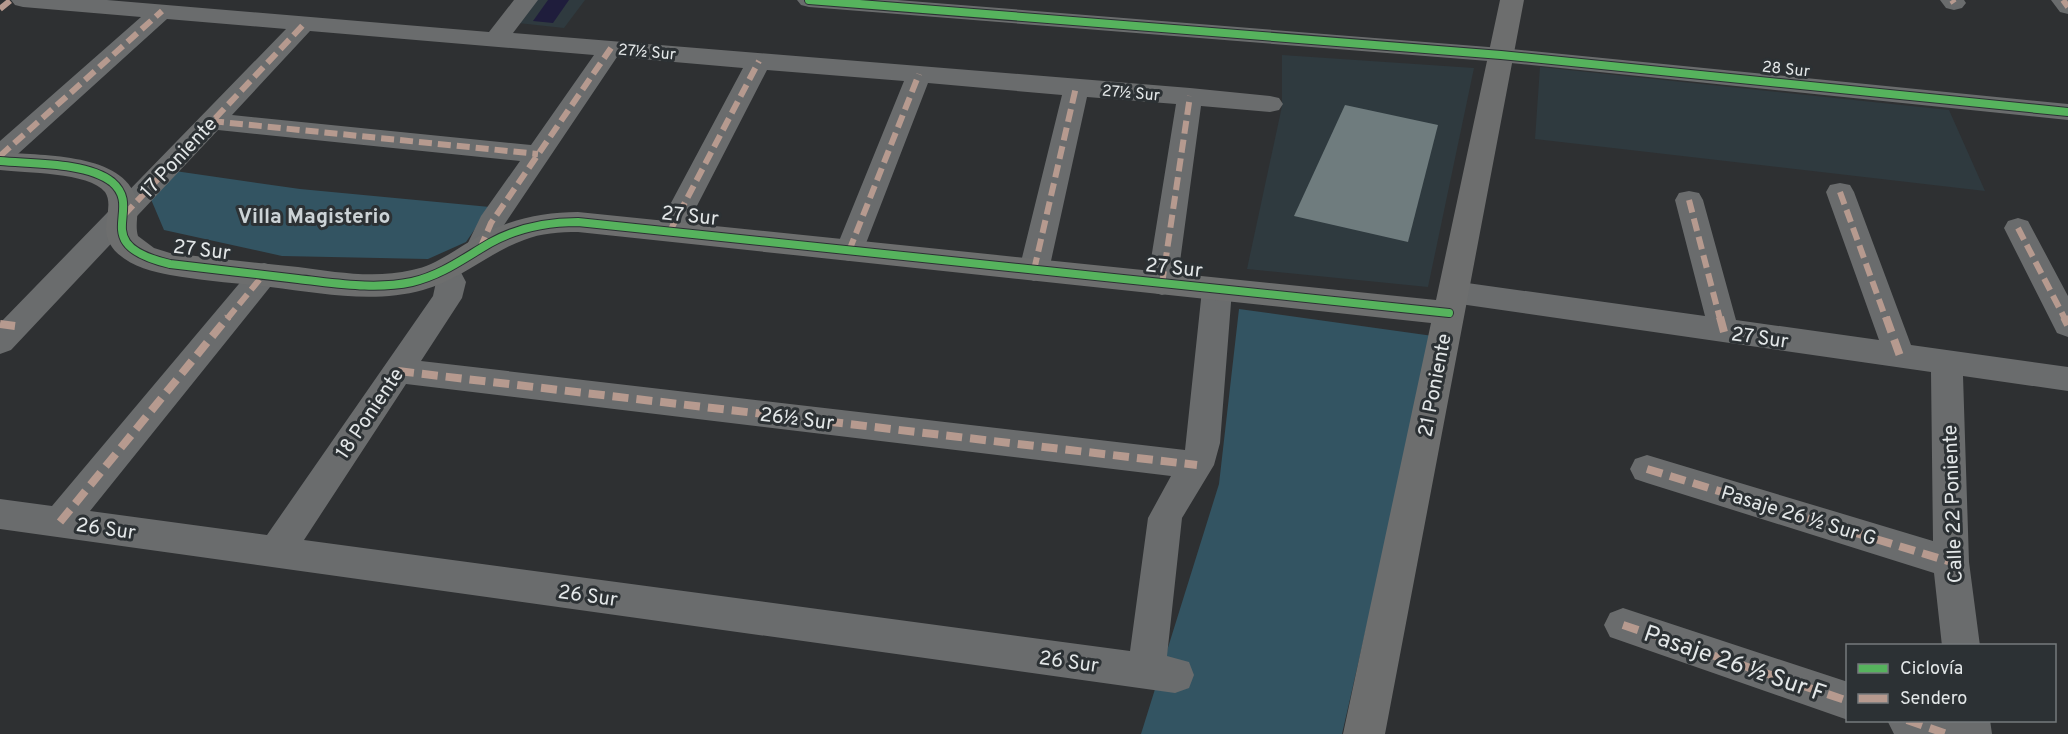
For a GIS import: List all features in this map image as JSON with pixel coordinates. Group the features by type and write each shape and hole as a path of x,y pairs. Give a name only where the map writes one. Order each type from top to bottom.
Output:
{"street":[{"path":"0,9 11,0"},
{"name":"27½ Sur","path":"23,0 1270,104"},
{"path":"496,39 526,0"},
{"name":"28 Sur","path":"809,0 1501,55 2068,112"},
{"name":"21 Poniente","path":"1364,734 1512,0"},
{"path":"2063,0 2068,7"},
{"path":"0,156 162,11"},
{"name":"17 Poniente","path":"5,331 122,218 305,23"},
{"path":"479,249 491,223 611,48"},
{"path":"670,231 759,61"},
{"path":"849,250 919,74"},
{"path":"1034,270 1076,87"},
{"path":"1162,284 1190,96"},
{"path":"211,121 538,154"},
{"name":"27 Sur","path":"0,161 79,169 110,180 121,193 123,237 135,252 145,257 170,264 367,286 415,281 446,270 479,249 518,230 550,222 578,222 1216,290 1451,302 1724,332 2068,380"},
{"path":"1840,192 1900,356"},
{"path":"1689,200 1724,332"},
{"path":"2018,228 2068,325"},
{"name":"18 Poniente","path":"276,552 447,298 451,282 446,270"},
{"path":"60,522 264,274"},
{"path":"1197,465 1203,442 1216,290"},
{"name":"Calle 22 Poniente","path":"1947,362 1951,562 1961,644"},
{"name":"26½ Sur","path":"398,371 1197,465"},
{"name":"26 Sur","path":"0,514 1160,673 1165,518 1174,498 1197,465"},
{"name":"Pasaje 26 ½ Sur G","path":"1647,469 1951,562"},
{"name":"Pasaje 26 ½ Sur F","path":"1623,625 1846,699"},
{"path":"1913,722 1947,734"}],"shaded area":[{"path":"536,0 585,0 564,28 518,23"},
{"path":"548,0 569,0 553,23 533,21"},
{"path":"1282,55 1474,68 1428,287 1247,269 1282,106"},
{"path":"1540,67 1949,110 1985,191 1535,139"},
{"path":"175,171 300,189 490,207 466,242 428,259 282,256 164,230 150,197"},
{"path":"1239,309 1433,336 1342,734 1141,734 1219,484"}],"building":[{"path":"1345,105 1438,125 1408,242 1294,216"}],"marked path":[{"path":"0,9 11,0"},
{"path":"2063,0 2068,7"},
{"path":"0,156 162,11"},
{"path":"124,215 305,23"},
{"path":"480,249 491,223 611,48"},
{"path":"670,231 759,61"},
{"path":"849,251 919,74"},
{"path":"1034,270 1076,87"},
{"path":"1162,284 1190,96"},
{"path":"211,121 538,154"},
{"path":"1840,192 1900,356"},
{"path":"1689,200 1724,332"},
{"path":"2018,228 2068,325"},
{"path":"60,522 264,274"},
{"path":"0,324 15,326"},
{"path":"398,371 1197,465"},
{"path":"1647,469 1951,562"},
{"path":"1623,625 1846,700"},
{"path":"1913,722 1947,734"}],"cycle path":[{"path":"809,0 1501,55 2068,112"},
{"path":"0,161 79,169 95,173 110,181 120,192 123,200 121,227 123,237 131,249 150,259 170,264 353,285 377,286 422,279 449,269 491,242 515,232 539,225 578,222 1449,313"}],"district":[{"name":"Villa Magisterio","path":"314,216"}]}
